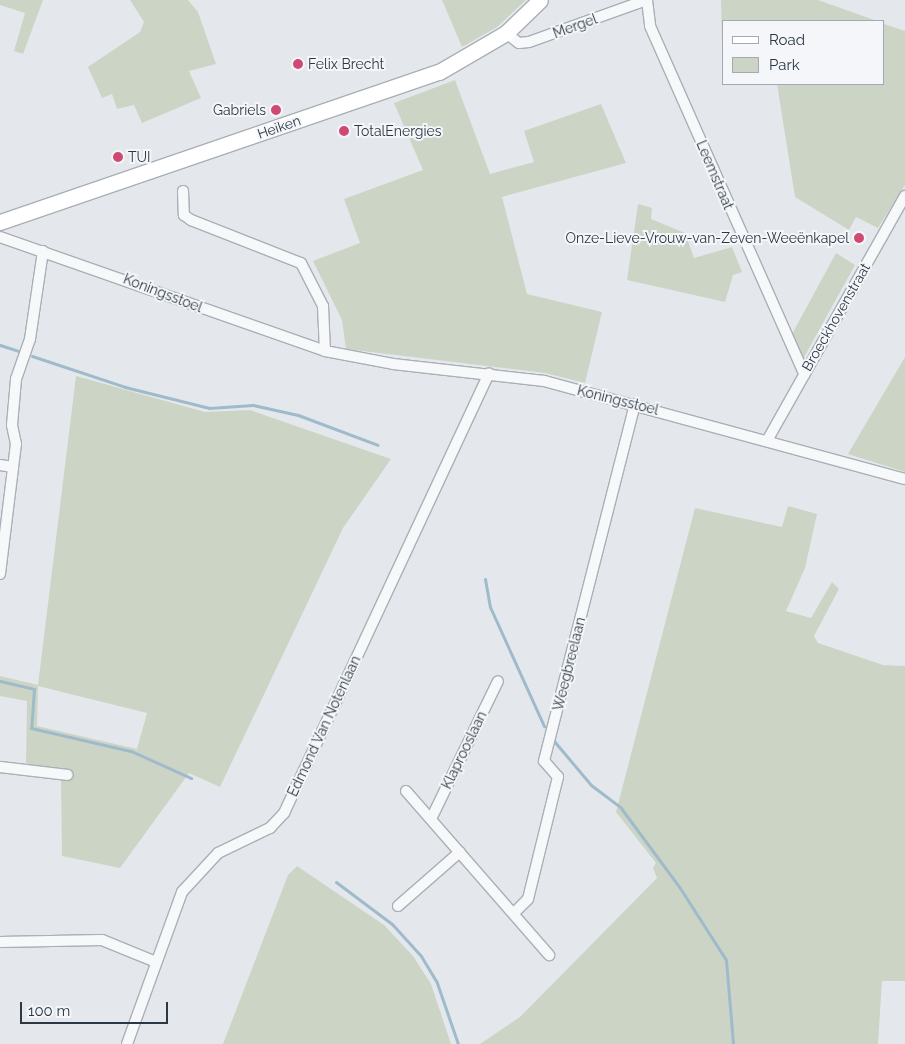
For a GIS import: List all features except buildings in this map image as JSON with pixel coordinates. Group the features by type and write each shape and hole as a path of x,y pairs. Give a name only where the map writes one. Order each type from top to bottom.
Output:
{"main road":[{"name":"Heiken","path":"0,222 439,72 506,33 540,0"}],"street":[{"name":"Mergel","path":"506,33 519,43 529,42 646,0"},
{"name":"Leemstraat","path":"646,0 650,26 804,374"},
{"path":"182,191 184,215 191,220 301,263 323,306 325,351"},
{"name":"Broeckhovenstraat","path":"768,439 905,196"},
{"name":"Koningsstoel","path":"0,237 325,351 544,381 768,439 905,480"},
{"path":"0,574 13,467 16,379 30,339 43,251"},
{"name":"Edmond Van Notenlaan","path":"127,1044 182,892 200,869 218,853 270,828 284,813 489,374"},
{"name":"Weegbreelaan","path":"514,913 528,899 558,777 544,762 635,404"},
{"path":"0,465 13,467"},
{"name":"Klaprooslaan","path":"431,819 498,682"},
{"path":"0,767 68,775"},
{"path":"406,791 549,955"},
{"path":"398,906 460,852"},
{"path":"0,942 102,940 156,962"}],"green space":[{"path":"0,0 43,0 23,54 14,51 25,13 0,5"},
{"path":"130,0 188,0 198,12 216,64 189,71 201,98 142,123 134,105 117,109 112,94 102,98 88,67 140,32 144,22"},
{"path":"442,0 526,0 497,27 462,47"},
{"path":"721,0 818,0 874,20 722,20 722,46"},
{"path":"885,24 905,31 905,185 878,228 856,217 849,230 795,197 777,85 885,85"},
{"path":"455,80 490,174 534,162 524,131 601,104 626,163 502,197 527,294 602,312 585,383 545,373 346,349 342,320 313,261 360,243 344,199 423,170 394,103"},
{"path":"638,204 652,208 651,219 685,233 694,258 732,247 742,272 733,275 725,302 627,280"},
{"path":"836,253 855,265 802,361 791,336"},
{"path":"905,357 905,472 848,454"},
{"path":"76,376 205,412 250,410 391,459 343,528 220,787 189,773 120,868 62,856 61,780 70,779 26,763 27,701 0,696 0,676 38,685","holes":["38,686 147,713 137,749 37,726"]},
{"path":"788,506 817,514 805,568 786,611 811,618 832,582 839,589 814,636 818,643 883,665 905,666 905,981 882,981 878,1044 480,1044 520,1017 657,878 653,868 656,863 616,812 695,508 782,527"},
{"path":"297,866 384,925 413,956 431,984 451,1044 223,1044 288,875"}],"waterway":[{"path":"0,345 19,351"},
{"path":"32,356 125,387 209,408 253,405 298,415 378,445"},
{"path":"485,579 490,607 544,726"},
{"path":"0,681 34,689 31,728 131,751 191,778"},
{"path":"554,741 591,785 621,808 680,888 726,960 733,1044"},
{"path":"336,882 392,924 421,956 437,983 458,1044"}],"place":[{"name":"Felix Brecht","path":"298,64"},
{"name":"Gabriels","path":"276,110"},
{"name":"TotalEnergies","path":"344,131"},
{"name":"TUI","path":"118,157"},
{"name":"Onze-Lieve-Vrouw-van-Zeven-Weeënkapel","path":"859,238"}]}
